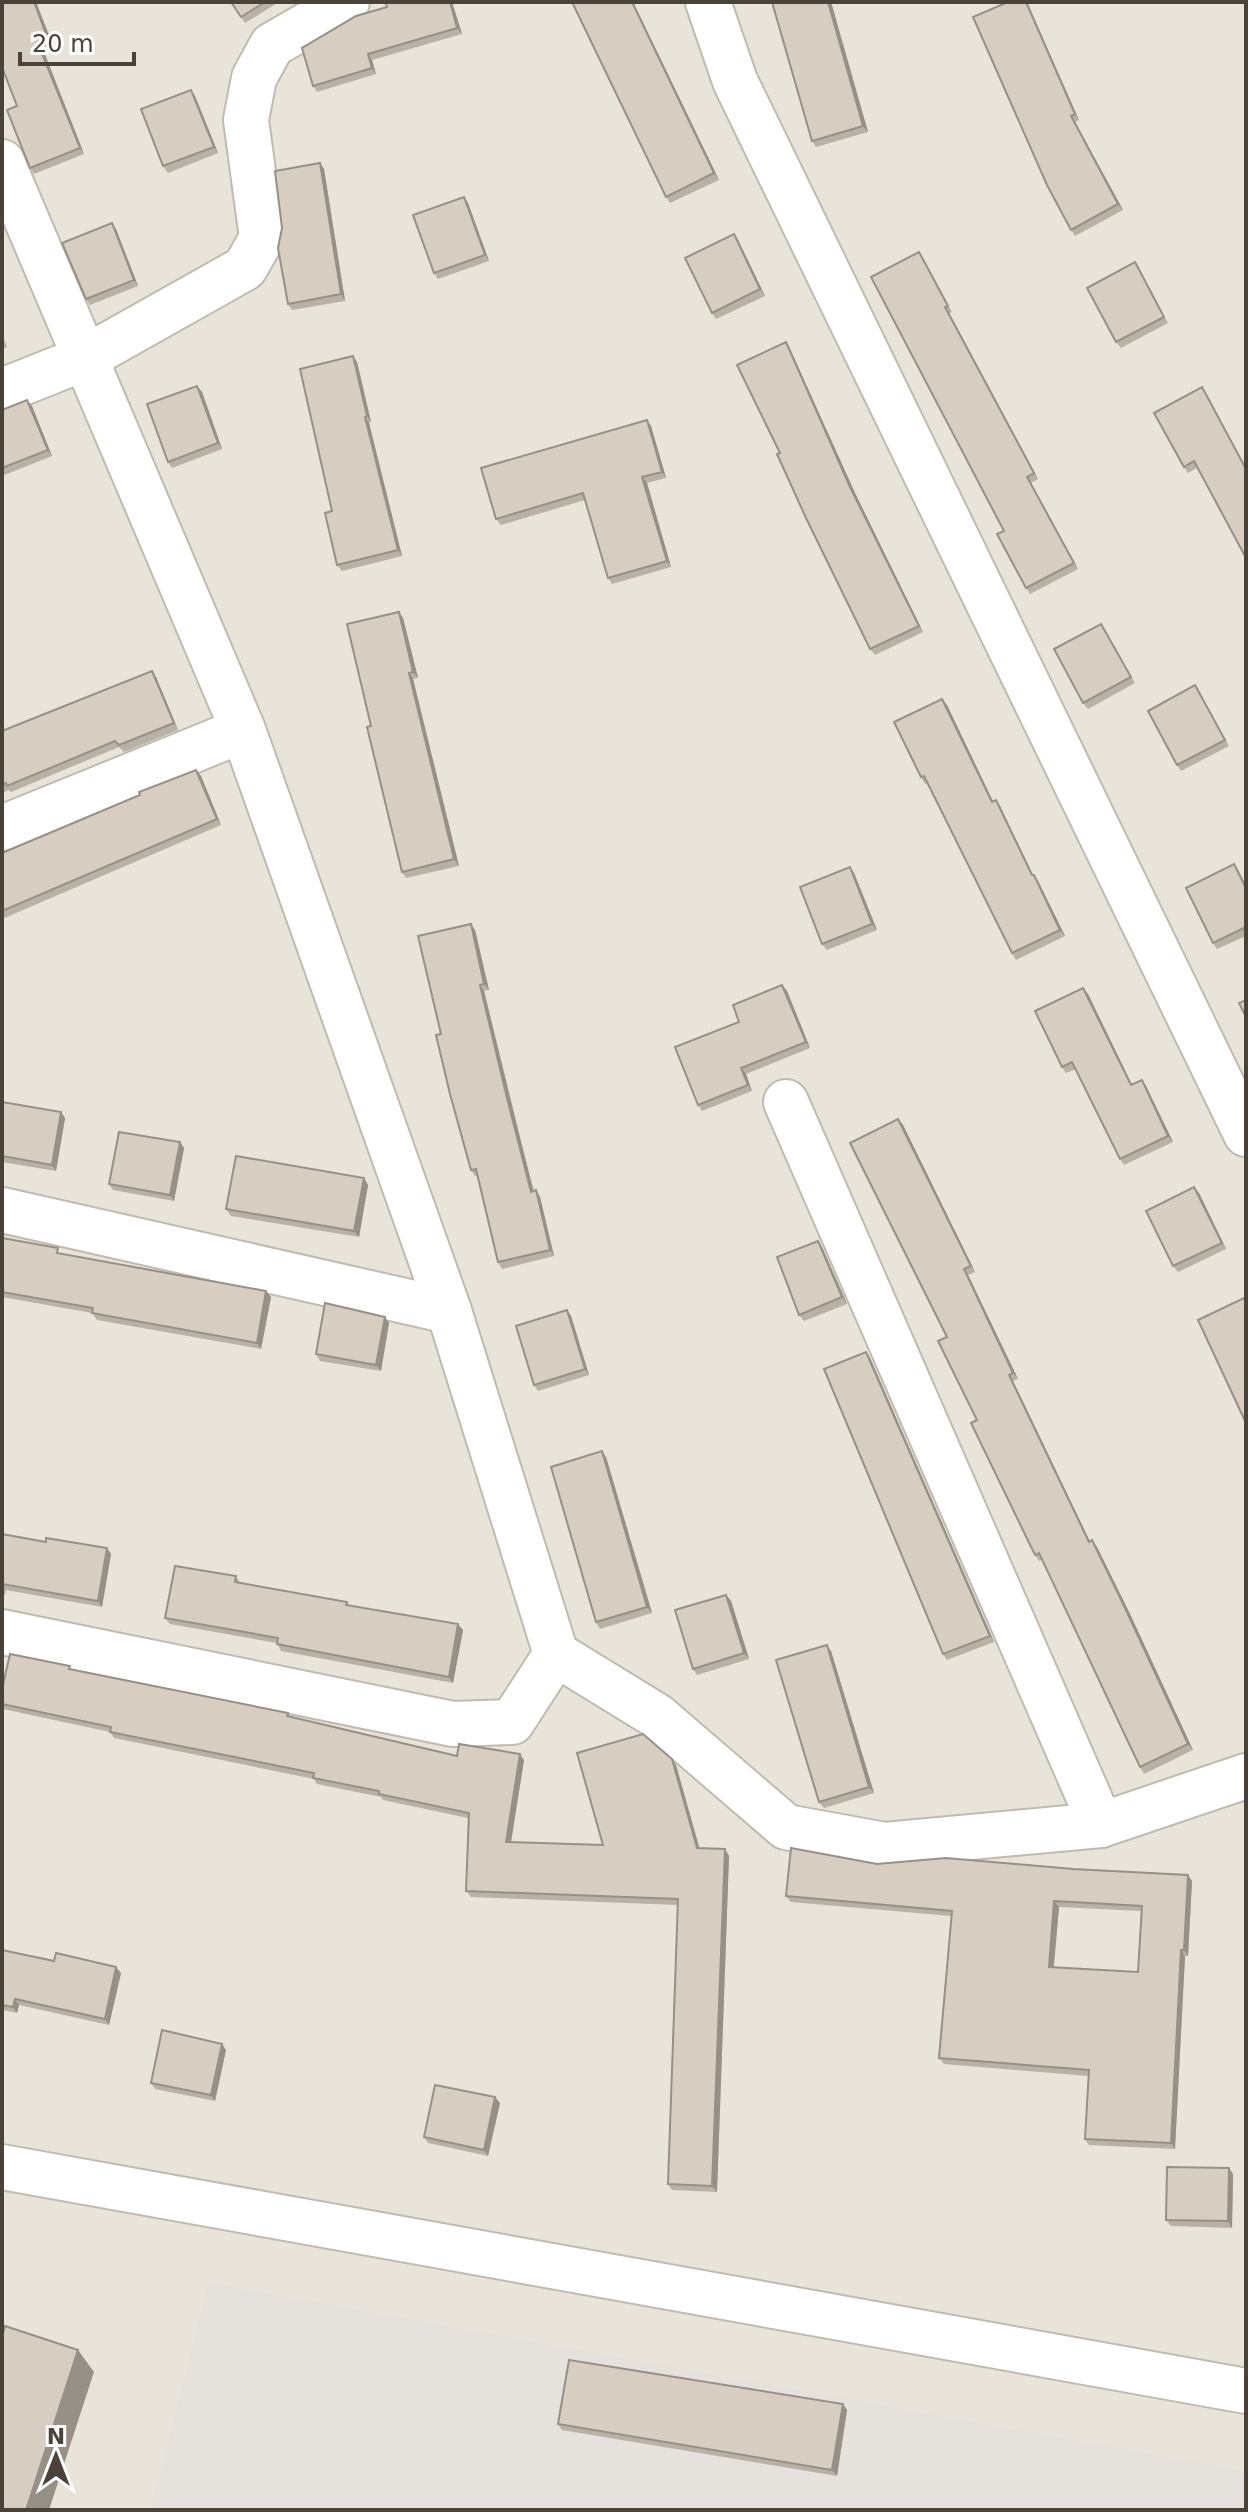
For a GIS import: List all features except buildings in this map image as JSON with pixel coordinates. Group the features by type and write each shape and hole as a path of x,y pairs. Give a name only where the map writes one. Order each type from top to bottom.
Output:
{"street":[{"path":"2,391 85,358 245,268 262,238 246,120 254,78 272,45 347,2"},
{"path":"708,2 735,81 1246,1134"},
{"path":"2,162 243,730 449,1311 556,1654 657,1716 786,1827 885,1845 1101,1825 1246,1776"},
{"path":"2,828 243,730"},
{"path":"786,1102 1101,1825"},
{"path":"2,1210 449,1311"},
{"path":"2,1632 453,1724 512,1722 556,1654"},
{"path":"2,2167 1246,2391"}],"shaded area":[{"path":"2,2 1246,2 1246,2510 2,2510"},
{"path":"209,2283 1246,2472 1246,2510 150,2510"}]}
